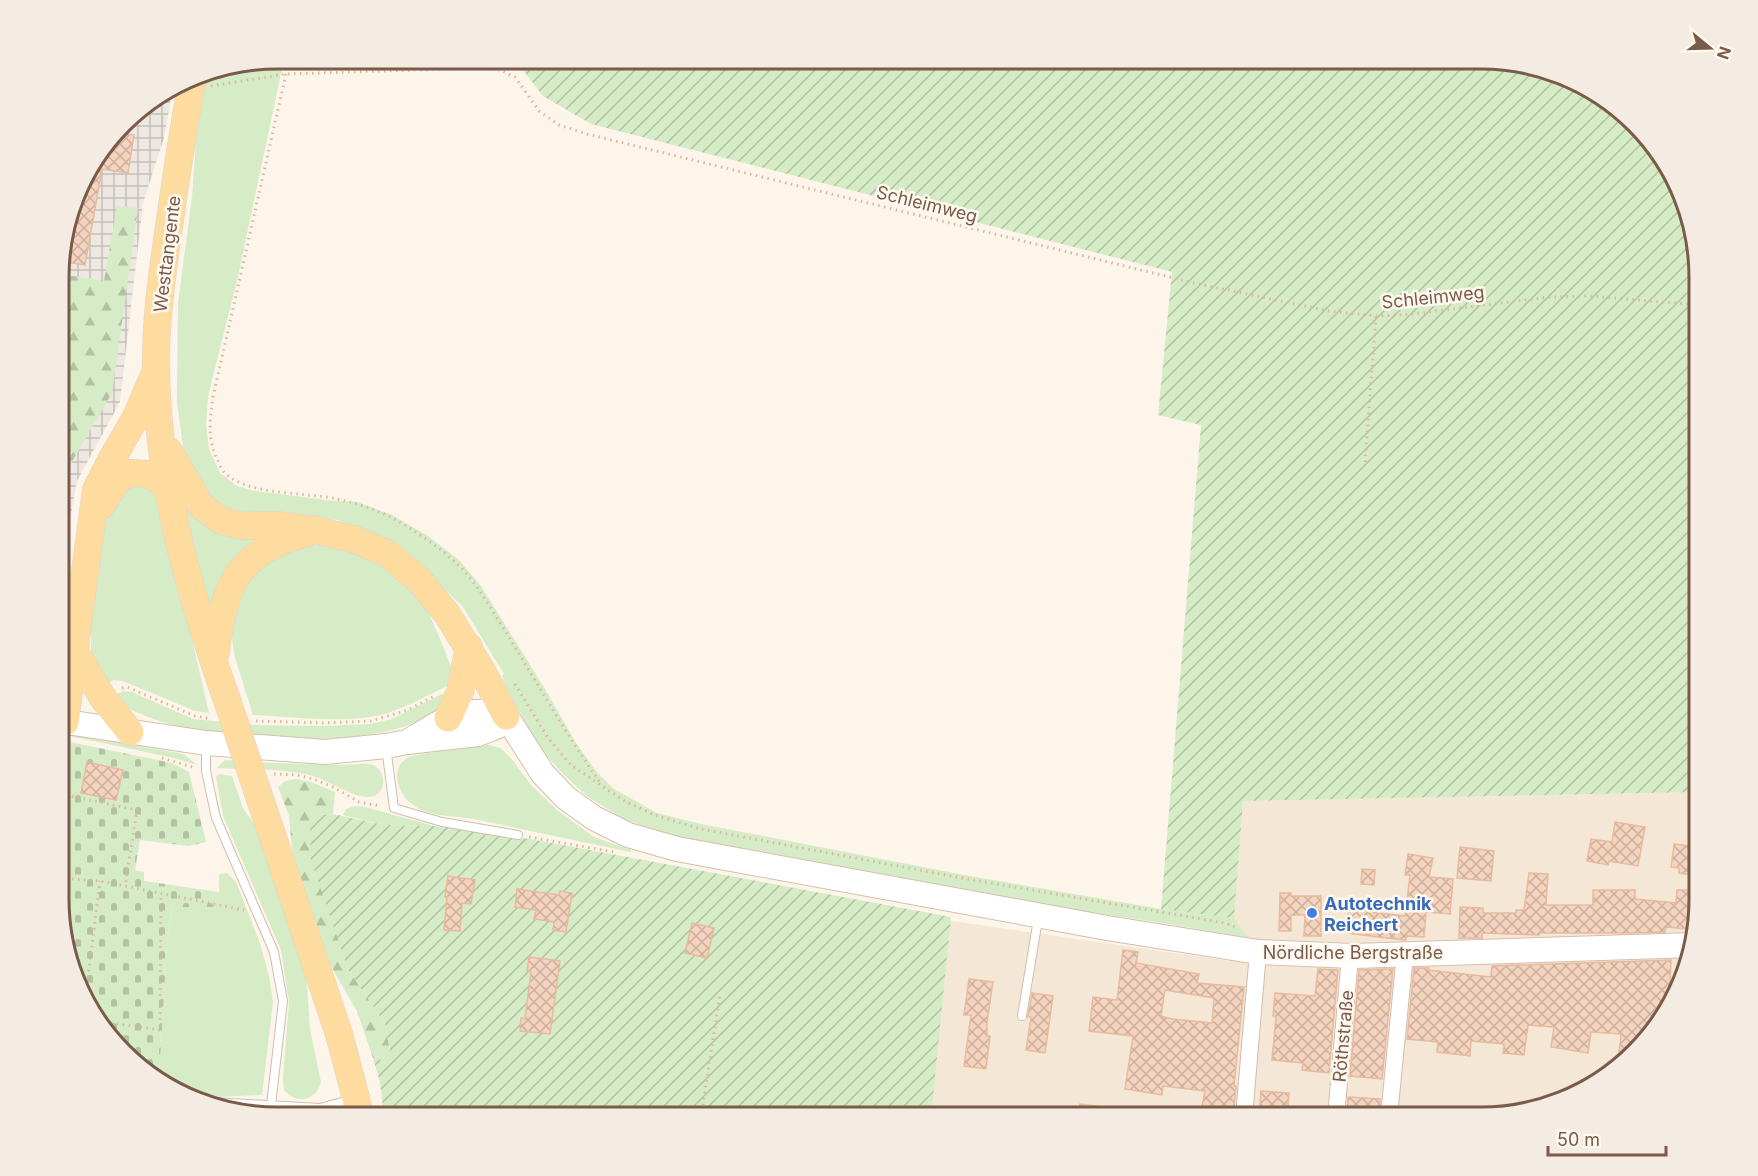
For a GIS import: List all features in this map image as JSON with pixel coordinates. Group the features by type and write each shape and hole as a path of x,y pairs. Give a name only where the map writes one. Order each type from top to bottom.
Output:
{"main road":[{"name":"Westtangente","path":"199,84 186,116 160,290 156,369 160,434 167,485 187,574 214,664 224,712 260,799 339,1034 359,1107"},
{"path":"69,656 94,517 96,490 136,417 156,369"},
{"path":"160,434 188,487 201,506 220,520 242,526 275,525 316,530 353,539 386,553 419,580 447,614 469,647 507,719"},
{"path":"94,517 117,482 129,472 147,474 167,485"},
{"path":"214,664 219,626 227,595 242,568 260,552 282,540 316,530"},
{"path":"448,718 460,692 469,647"},
{"path":"69,662 103,698 130,732"},
{"path":"396,744 448,718 475,711 489,711 507,719"},
{"path":"69,723 206,743 325,752 478,734 507,719"},
{"name":"Nördliche Bergstraße","path":"507,719 543,774 566,798 594,818 628,835 677,849 1039,915 1256,951 1350,956 1684,945"}],"street":[{"path":"1245,1107 1256,951"},
{"path":"1389,1106 1405,954"},
{"name":"Röthstraße","path":"1337,1107 1350,956"}],"lane":[{"path":"206,743 206,771 216,818 274,952 283,1000 271,1105"},
{"path":"396,744 394,808 442,822 518,835"},
{"path":"1022,1016 1039,915"},
{"path":"242,1103 304,1107"}],"path":[{"name":"Schleimweg","path":"211,80 286,74 448,69"},
{"name":"Schleimweg","path":"490,69 500,70 515,77 538,111 559,125 587,134 1194,284 1329,310 1376,316 1403,315 1550,297 1589,296 1689,304"},
{"path":"286,74 213,397 209,423 212,448 223,471 239,482 255,488 336,498 369,508 397,521 457,563 478,589 573,744 602,785"},
{"path":"1365,462 1376,316"},
{"path":"489,685 501,679 508,679 517,686 548,738 572,765 626,802 655,815 701,829 962,878 1225,923 1255,935 1256,951"},
{"path":"103,698 117,688 127,687 195,716 224,712"},
{"path":"254,721 323,723 371,721 408,710 447,689 460,692"},
{"path":"69,796 137,810 125,886"},
{"path":"518,835 617,852"},
{"path":"69,879 100,881 242,911 254,907"},
{"path":"87,984 100,881"},
{"path":"109,1023 160,1030 161,894"},
{"path":"703,1107 720,994"}],"shaded area":[{"path":"171,98 164,138 143,203 120,402 77,481 69,526 69,277 73,236 85,197 104,161 140,121"},
{"path":"1689,792 1689,913 1678,966 1668,991 1654,1015 1637,1036 1608,1064 1561,1091 1535,1100 1508,1105 1495,1107 930,1107 945,920 1230,961 1243,801"}],"green space":[{"path":"282,69 237,281 208,396 206,424 209,449 220,473 237,486 255,491 357,502 392,515 428,536 459,560 481,586 576,743 596,771 614,789 657,813 701,824 964,875 1161,909 1234,918 1245,934 1251,938 1088,912 698,842 654,830 622,818 587,796 539,747 506,687 502,676 504,674 463,607 425,570 385,540 338,520 308,517 259,519 219,510 193,480 183,447 177,402 178,303 192,197 196,139 205,82 236,73"},
{"path":"522,69 1481,69 1535,76 1573,90 1597,104 1637,140 1661,173 1682,223 1689,263 1689,792 1243,801 1234,918 1161,909 1201,425 1158,415 1172,272 591,124 543,96"},
{"path":"117,206 138,208 112,393 69,465 69,275 104,281"},
{"path":"126,483 151,487 160,502 209,713 195,711 123,681 114,680 101,686 91,660 91,619 103,516"},
{"path":"181,489 280,530 216,607 205,605"},
{"path":"311,544 342,547 381,566 416,595 429,614 438,634 452,669 452,684 402,708 370,717 326,719 253,715 234,654 230,622 236,595 270,554"},
{"path":"123,691 132,692 193,719 257,725 323,726 370,724 392,719 442,694 448,694 433,713 406,726 370,734 286,739 211,734 168,724 136,712 111,697"},
{"path":"69,734 179,753 197,765 69,736"},
{"path":"69,742 172,763 189,772 206,842 188,846 140,840 135,870 144,872 144,881 219,892 219,907 172,907 167,946 159,1071 130,1046 104,1015 90,991 76,953 69,899"},
{"path":"482,743 500,748 511,758 531,785 558,811 594,837 631,850 631,852 474,819 433,814 409,802 398,785 399,767 412,756"},
{"path":"225,760 368,764 381,772 383,783 379,793 368,797 348,792 319,778 301,773 217,768"},
{"path":"219,774 232,776 243,808 258,830 306,970 310,1029 321,1082 315,1093 306,1099 295,1098 284,1090 289,1002 281,950 223,816 216,777"},
{"path":"296,779 311,782 335,792 333,814 322,815 348,969 385,1024 390,1051 382,1060 373,1058 357,1011 327,960 293,860 289,816 278,787 285,781"},
{"path":"355,806 434,826 384,825 343,815 346,809"},
{"path":"333,814 384,825 434,826 530,839 951,917 932,1107 383,1107 380,1082 373,1058 382,1060 390,1051 385,1024 348,969 311,860 310,826 322,815"},
{"path":"227,873 236,882 260,943 269,976 273,1002 262,1095 213,1097 185,1086 159,1071 167,946 172,907 219,892 219,874"}],"building":[{"path":"127,134 134,135 128,173 102,169 85,265 70,263 73,236 80,210 104,161"},
{"path":"87,762 123,770 116,800 81,793"},
{"path":"1615,822 1645,827 1638,866 1609,861 1608,865 1587,861 1591,839 1612,842"},
{"path":"1674,844 1689,846 1689,874 1679,873 1679,868 1671,867"},
{"path":"1460,847 1494,851 1491,881 1457,878"},
{"path":"1408,854 1433,858 1429,877 1453,879 1450,914 1426,912 1424,937 1406,936 1404,940 1347,933 1349,901 1369,903 1369,912 1405,916 1410,875 1405,875"},
{"path":"1362,869 1375,870 1374,885 1361,884"},
{"path":"1529,873 1548,874 1546,905 1593,905 1593,890 1635,890 1635,899 1676,903 1677,890 1689,890 1687,929 1666,927 1665,932 1540,933 1539,935 1482,933 1482,938 1459,938 1460,907 1483,908 1483,913 1516,913 1516,910 1524,910"},
{"path":"448,876 475,880 471,904 462,903 460,931 444,930"},
{"path":"517,889 559,895 560,891 572,893 566,932 553,930 554,922 534,919 536,910 515,907"},
{"path":"1280,893 1291,893 1291,896 1321,896 1321,936 1304,936 1305,915 1291,915 1291,931 1279,931"},
{"path":"692,923 714,928 707,958 685,953"},
{"path":"1123,950 1138,952 1136,963 1199,974 1197,983 1244,987 1234,1107 1202,1107 1205,1091 1163,1086 1162,1095 1125,1089 1133,1036 1089,1031 1093,997 1117,1000","holes":["1165,990 1214,998 1212,1023 1161,1016"]},
{"path":"529,957 560,961 550,1034 520,1031 521,1018 525,1019 531,972 527,971"},
{"path":"1671,960 1668,991 1654,1015 1619,1054 1621,1034 1591,1032 1588,1053 1551,1047 1554,1027 1528,1025 1524,1055 1503,1053 1504,1044 1471,1041 1470,1056 1437,1052 1438,1042 1407,1039 1414,968 1491,977 1492,966"},
{"path":"1318,969 1338,970 1329,1073 1302,1070 1303,1063 1272,1060 1276,1017 1273,1016 1275,993 1315,996"},
{"path":"1393,969 1382,1079 1350,1076 1359,970"},
{"path":"969,979 993,982 987,1022 987,1036 990,1036 986,1069 964,1066 971,1015 964,1015"},
{"path":"1032,993 1053,996 1045,1053 1026,1050"},
{"path":"1261,1091 1289,1093 1288,1107 1260,1107"},
{"path":"1348,1097 1380,1099 1380,1107 1348,1107"},
{"path":"1080,1104 1103,1107 1080,1107"}],"place":[{"name":"Autotechnik Reichert","path":"1312,913"}]}
